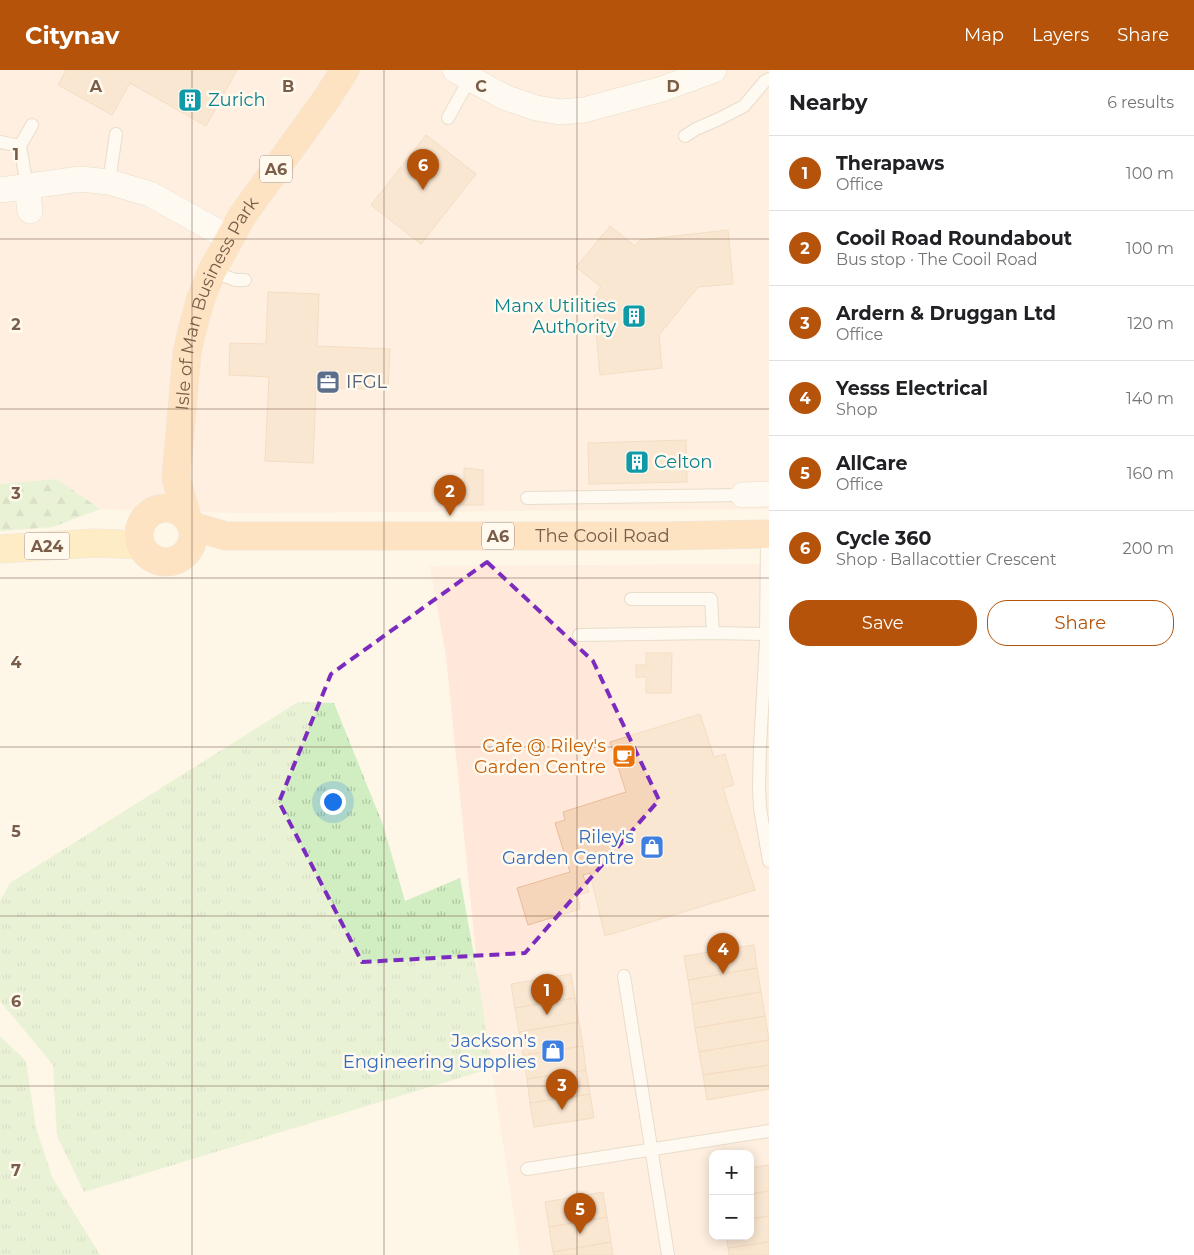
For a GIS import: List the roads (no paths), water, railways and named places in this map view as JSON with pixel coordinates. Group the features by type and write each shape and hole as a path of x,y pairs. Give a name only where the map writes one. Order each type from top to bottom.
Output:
{"highway":[{"name":"Isle of Man Business Park","path":"190,530 176,478 188,353 201,298 212,271 242,216 345,70"},
{"name":"Isle of Man Business Park","path":"146,527 176,478"},
{"path":"165,508 181,512 190,530 185,555 169,562 152,558 146,552 146,527 165,508"},
{"name":"The Cooil Road","path":"190,530 226,536 665,536 768,534"}],"main road":[{"name":"A24","path":"0,549 94,543 146,527"}],"street":[{"path":"462,74 504,98 536,108 560,112 584,110 662,89 714,70"},
{"path":"0,190 80,179 108,182 150,194 229,238"},
{"path":"27,186 30,211"},
{"path":"743,495 769,494"}],"lane":[{"path":"448,118 462,74"},
{"path":"684,136 744,106 765,81 769,79"},
{"path":"27,186 20,146 32,125"},
{"path":"108,182 116,134"},
{"path":"0,142 20,146"},
{"path":"212,271 235,280 245,280"},
{"path":"527,498 743,495"},
{"path":"768,534 766,665 759,787 760,808 769,860"},
{"path":"631,599 711,599 713,633"},
{"path":"579,634 767,634"},
{"path":"624,976 668,1255"},
{"path":"527,1169 769,1131"}],"place":[{"name":"Zurich","path":"190,100"},
{"name":"Cycle 360","path":"423,190"},
{"name":"Manx Utilities Authority","path":"634,316"},
{"name":"IFGL","path":"328,382"},
{"name":"Celton","path":"637,462"},
{"name":"Cooil Road Roundabout","path":"450,516"},
{"name":"Cafe @ Riley's Garden Centre","path":"624,756"},
{"name":"Riley's Garden Centre","path":"652,847"},
{"name":"Yesss Electrical","path":"723,974"},
{"name":"Therapaws","path":"547,1015"},
{"name":"Jackson's Engineering Supplies","path":"553,1051"},
{"name":"Ardern & Druggan Ltd","path":"562,1110"},
{"name":"AllCare","path":"580,1234"}]}
